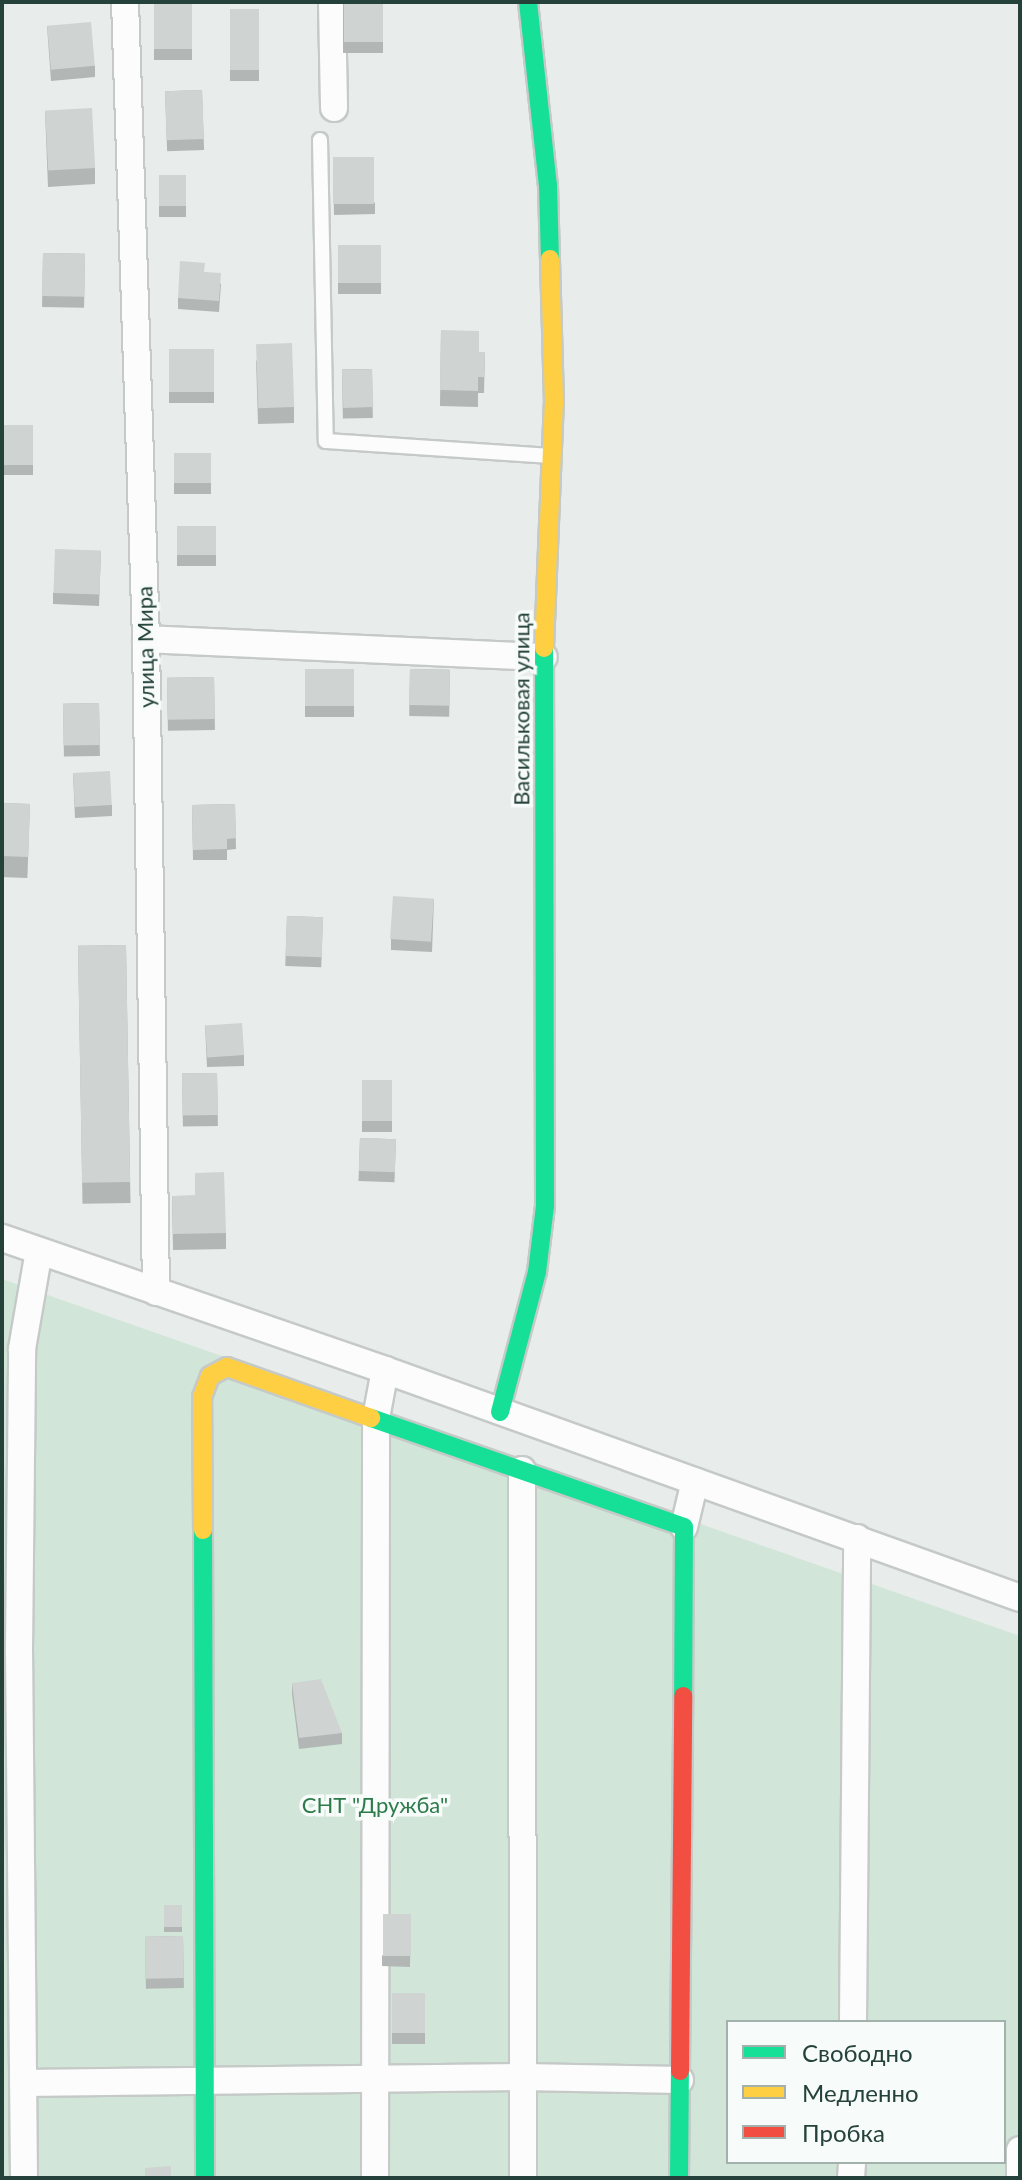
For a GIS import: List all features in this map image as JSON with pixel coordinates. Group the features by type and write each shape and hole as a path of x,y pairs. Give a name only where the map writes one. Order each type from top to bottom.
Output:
{"street":[{"name":"улица Мира","path":"125,2 146,639 156,1292"},
{"path":"332,2 334,108"},
{"name":"Васильковая улица","path":"500,1412 537,1272 545,1206 544,657 554,403 548,185 528,2"},
{"path":"146,639 544,657"},
{"path":"2,1238 385,1370 1020,1598"},
{"path":"24,2178 13,2116 23,2083 12,1941 12,1348 39,1251"},
{"path":"205,2178 202,1397 210,1376 227,1367 684,1527"},
{"path":"375,2178 376,1418 385,1370"},
{"path":"522,1470 523,2178"},
{"path":"679,2178 684,1527 695,1481"},
{"path":"853,2020 857,1538"},
{"path":"23,2083 523,2077 680,2080"},
{"path":"1020,2150 1020,2178"}],"lane":[{"path":"320,140 326,441 552,456"}],"green space":[{"name":"СНТ \"Дружба\"","path":"2,1279 1020,1636 1020,2178 2,2178"}],"building":[{"path":"154,2 192,2 192,49 154,49"},
{"path":"344,2 383,2 383,42 344,42"},
{"path":"230,9 259,9 259,70 230,70"},
{"path":"91,22 95,66 51,70 47,26"},
{"path":"202,90 204,139 167,140 165,91"},
{"path":"92,108 95,168 48,170 45,110"},
{"path":"333,157 374,157 374,204 333,204"},
{"path":"159,175 186,175 186,206 159,206"},
{"path":"338,245 381,245 381,283 338,283"},
{"path":"43,253 85,254 84,297 42,296"},
{"path":"180,261 205,263 204,272 221,273 219,301 178,298"},
{"path":"441,330 479,331 479,352 485,352 484,377 478,377 478,391 440,390"},
{"path":"292,343 294,407 258,408 256,344"},
{"path":"169,349 214,349 214,392 169,392"},
{"path":"372,369 373,407 343,408 342,370"},
{"path":"2,425 33,425 33,465 2,465"},
{"path":"174,453 211,453 211,483 174,483"},
{"path":"177,526 216,526 216,555 177,555"},
{"path":"55,549 101,551 99,595 53,593"},
{"path":"305,669 354,669 354,706 305,706"},
{"path":"410,669 450,670 449,706 409,705"},
{"path":"214,677 215,719 168,720 167,678"},
{"path":"99,703 100,745 64,746 63,704"},
{"path":"110,771 112,805 75,807 73,773"},
{"path":"2,803 30,804 28,857 2,856"},
{"path":"235,804 236,838 227,839 227,849 193,850 192,805"},
{"path":"393,896 434,899 431,942 390,939"},
{"path":"287,916 323,917 322,957 286,956"},
{"path":"126,945 130,1182 82,1183 78,946"},
{"path":"242,1023 244,1055 207,1058 205,1026"},
{"path":"217,1073 218,1115 183,1116 182,1074"},
{"path":"362,1080 392,1080 392,1121 362,1121"},
{"path":"360,1138 396,1139 395,1172 359,1171"},
{"path":"224,1172 226,1233 173,1234 172,1196 195,1195 195,1173"},
{"path":"321,1679 342,1733 299,1738 292,1683"},
{"path":"164,1905 182,1905 182,1927 164,1927"},
{"path":"383,1914 411,1914 411,1956 383,1956"},
{"path":"183,1936 184,1978 146,1979 145,1937"},
{"path":"392,1993 425,1993 425,2033 392,2033"},
{"path":"171,2166 171,2178 145,2178 145,2168"}],"traffic: fast":[{"path":"528,2 548,185 550,259"},
{"path":"500,1412 537,1272 545,1206 544,648"},
{"path":"371,1418 684,1527 683,1696"},
{"path":"203,1530 205,2178"},
{"path":"679,2178 680,2071"}],"traffic: slow":[{"path":"544,648 554,403 550,259"},
{"path":"203,1530 202,1397 210,1376 227,1367 371,1418"}],"traffic: jam":[{"path":"680,2071 683,1696"}]}
